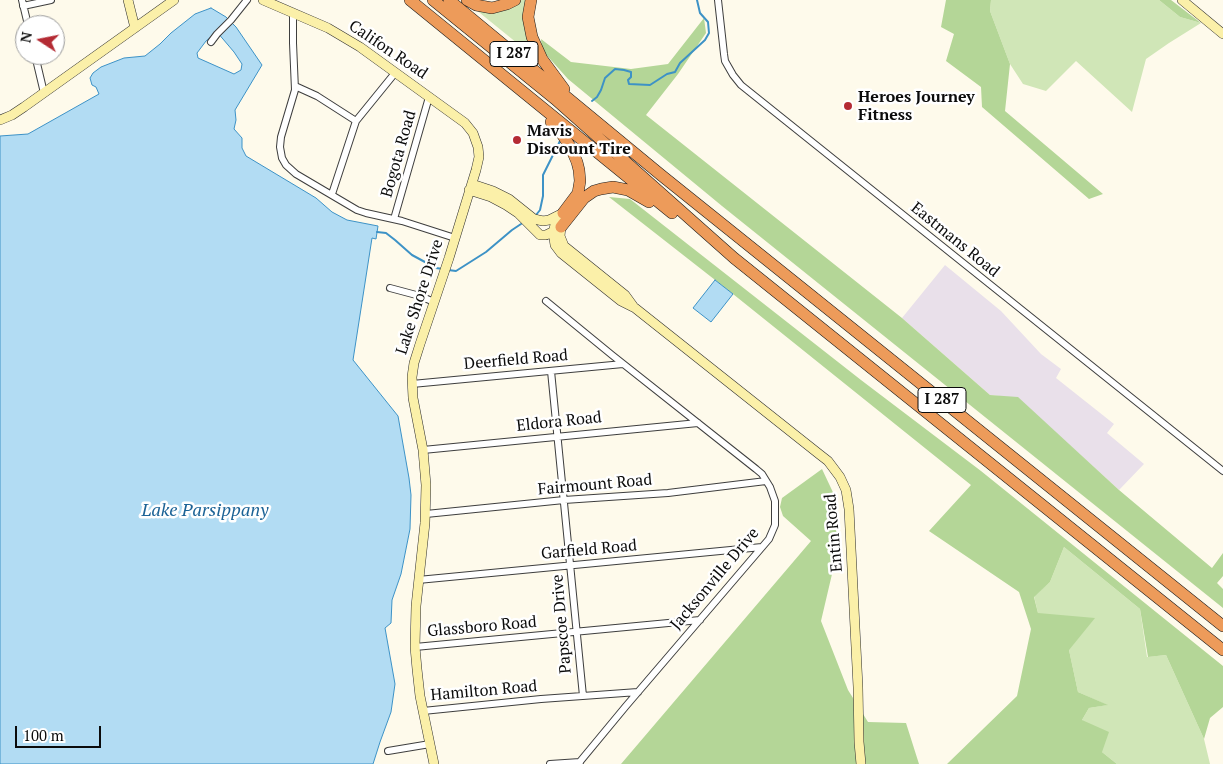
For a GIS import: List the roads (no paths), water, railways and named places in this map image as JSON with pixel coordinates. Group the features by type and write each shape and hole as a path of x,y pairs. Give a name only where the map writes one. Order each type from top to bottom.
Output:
{"highway":[{"name":"I 287","path":"410,0 712,246 734,258 1223,650"},
{"path":"433,0 555,99 734,258"},
{"name":"I 287","path":"449,0 579,108 1223,626"},
{"path":"467,0 476,5 492,8 500,7 515,0"},
{"path":"531,0 528,10 529,26 536,48 550,72 579,108"},
{"path":"515,85 560,131 575,154 579,170 580,187 576,196 563,213"},
{"path":"557,229 587,195 601,188 613,187 628,190 645,199 662,212 677,217"}],"street":[{"path":"23,3 51,0"},
{"path":"128,0 135,28"},
{"path":"0,120 12,115 44,93 174,0"},
{"path":"211,42 247,0"},
{"name":"Califon Road","path":"263,0 328,28 347,39 468,126 473,133 478,147 478,163 470,187"},
{"name":"Eastmans Road","path":"718,0 724,54 728,68 741,85 1223,471"},
{"path":"1182,0 1223,34"},
{"name":"Lake Shore Drive","path":"293,13 294,97 280,147 282,158 286,165 296,174 366,214 394,219 455,238 414,363 412,384 423,450 426,485 426,514 416,606 416,669 434,764"},
{"path":"37,65 44,93"},
{"path":"332,194 356,121 395,73"},
{"path":"295,86 317,96 356,121"},
{"name":"Bogota Road","path":"394,219 430,97"},
{"path":"470,187 493,191 510,199 534,219 549,220 563,213"},
{"path":"470,187 518,213 540,235 546,235 557,229 555,225 563,213"},
{"path":"455,238 470,187"},
{"name":"Entin Road","path":"557,229 564,246 625,295 635,308 819,454 836,470 844,484 849,509 861,764"},
{"path":"390,288 434,302"},
{"name":"Jacksonville Drive","path":"546,301 756,469 766,480 773,494 776,517 769,539 579,763"},
{"name":"Deerfield Road","path":"412,384 623,364"},
{"name":"Papscoe Drive","path":"552,371 583,696"},
{"name":"Eldora Road","path":"423,450 698,423"},
{"name":"Fairmount Road","path":"426,514 712,488 766,480"},
{"name":"Garfield Road","path":"418,580 762,547"},
{"name":"Glassboro Road","path":"415,647 700,620"},
{"name":"Hamilton Road","path":"423,711 638,692"},
{"path":"388,751 430,744"},
{"path":"550,764 579,763"}],"water":[{"name":"Lake Parsippany","path":"211,8 226,17 236,27 262,65 235,110 236,120 234,129 242,138 242,148 246,156 316,198 332,212 347,220 378,226 376,239 372,238 353,360 398,416 411,495 410,529 401,574 392,600 391,623 385,628 395,684 391,712 373,764 0,764 0,136 28,134 99,94 96,87 92,85 90,78 93,73 101,67 124,58 145,56 195,14","holes":["217,32 242,64 241,70 234,74 198,58 197,53 206,41"]},
{"path":"715,280 733,294 711,322 693,308"}],"waterway":[{"path":"592,101 601,90 605,78 615,69 631,72 631,77 628,80 629,84 650,85 667,74 675,72 680,63 705,40 709,33 708,22 700,13 697,0"},
{"path":"536,215 540,210 543,196 543,175 560,141"},
{"path":"448,270 456,271 486,252 521,224"},
{"path":"377,232 386,233 412,255 436,268 443,269"}],"place":[{"name":"Heroes Journey Fitness","path":"848,106"},
{"name":"Mavis Discount Tire","path":"517,140"}]}
